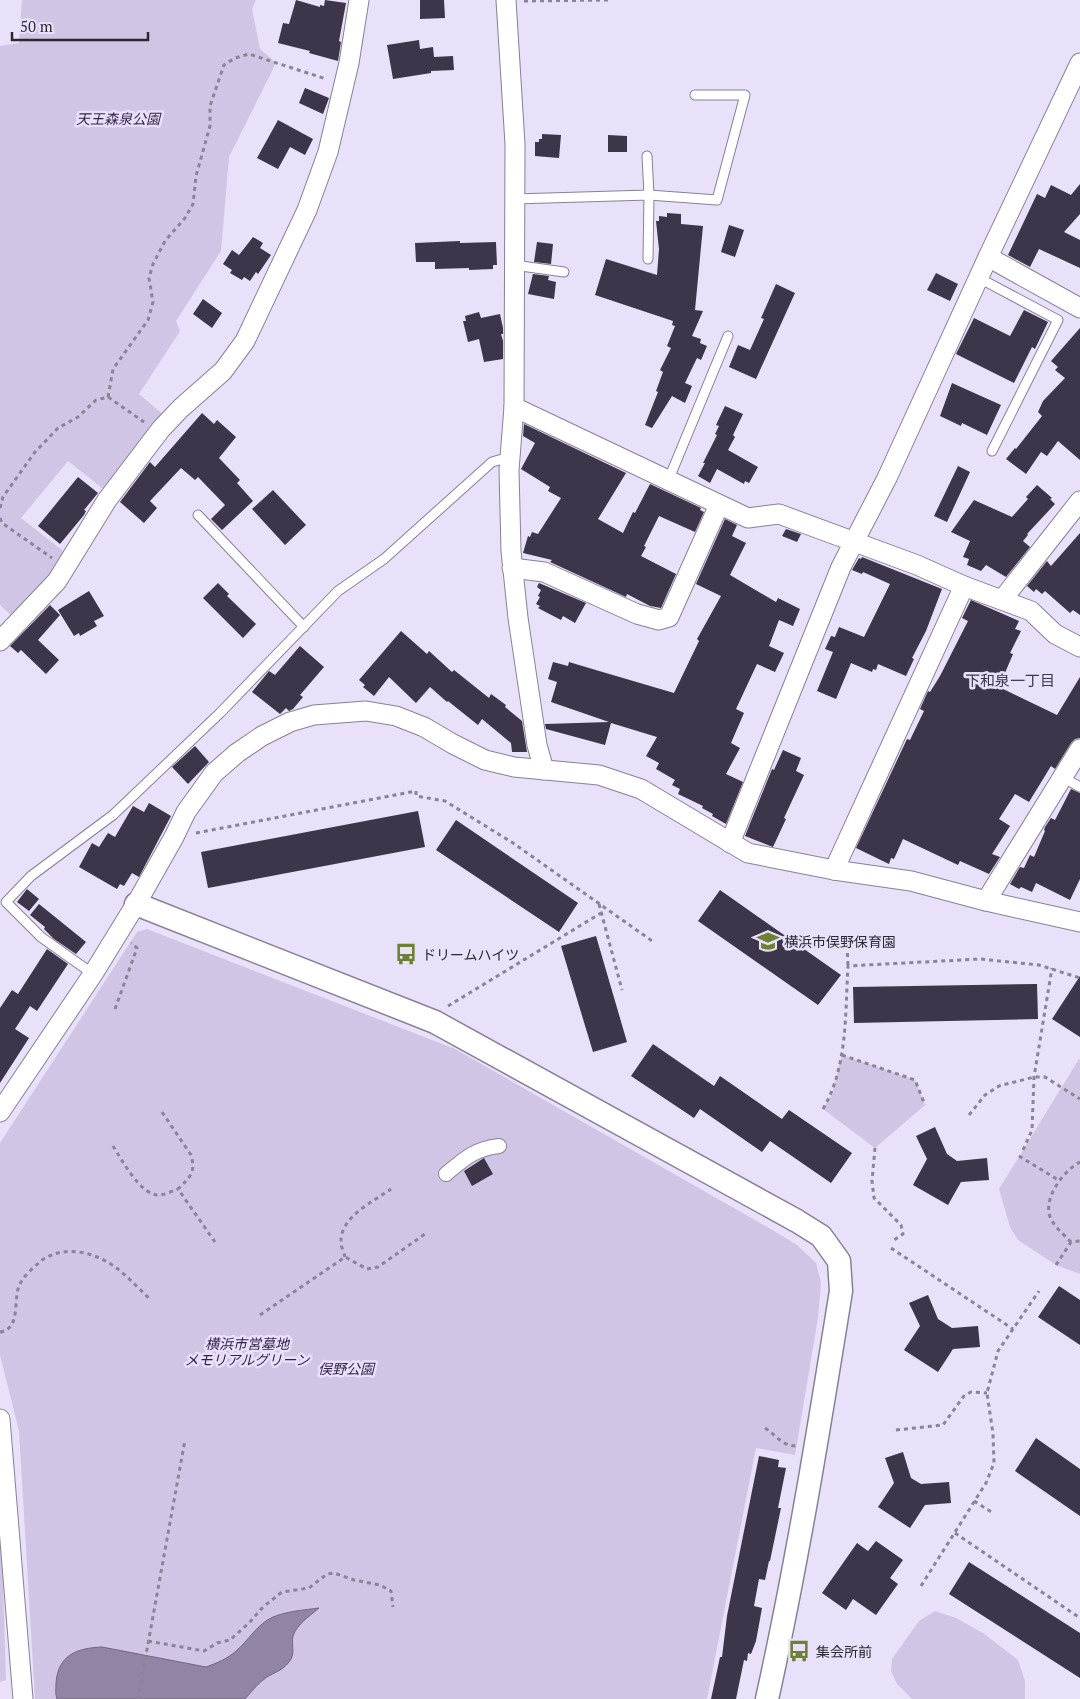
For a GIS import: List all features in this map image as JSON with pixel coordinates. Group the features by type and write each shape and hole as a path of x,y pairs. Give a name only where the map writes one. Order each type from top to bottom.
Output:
{"street":[{"path":"0,641 67,568 107,500 159,432 181,408 223,371 245,341 308,210 328,152 344,84 359,0"},
{"path":"506,0 515,144 514,407 509,458 512,568 534,730 544,770"},
{"path":"730,843 841,567 887,478 988,257 1075,87 1080,63"},
{"path":"988,257 1080,308"},
{"path":"514,407 748,518 780,514 917,565 964,586 1031,611 1055,634 1080,647"},
{"path":"1002,600 1080,501"},
{"path":"512,568 544,572 637,614 659,620 669,617 719,505"},
{"path":"834,870 964,586"},
{"path":"0,1112 93,974 136,904 186,812 214,773 237,752 262,736 290,722 314,715 366,711 396,716 424,727 485,760 514,768 599,775 641,789 748,853 834,870 911,881 986,902 1080,922"},
{"path":"986,902 1080,749"},
{"path":"136,904 435,1022 822,1236 839,1261 841,1291 810,1485 782,1634 767,1699"},
{"path":"446,1174 476,1151 499,1146"},
{"path":"0,1419 23,1699"}],"lane":[{"path":"514,198 649,195 717,200 746,94 695,94"},
{"path":"647,156 649,195 648,259"},
{"path":"514,264 564,272"},
{"path":"979,278 1058,320 992,451"},
{"path":"668,480 728,336"},
{"path":"93,974 41,937 6,902 31,876 112,815 220,713 338,590 384,559 492,462 509,458"},
{"path":"198,515 304,627"},
{"path":"1062,777 1080,787"}],"path":[{"path":"506,0 609,0"},
{"path":"108,397 113,369 148,320 153,302 149,278 153,264 165,241 185,218 193,204 196,176 210,126 210,106 224,65 235,58 249,54 344,84"},
{"path":"0,508 3,497 35,452 58,428 78,417 96,400 108,397 159,432"},
{"path":"0,518 2,523 67,568"},
{"path":"174,837 416,791 416,796 445,800 513,843 654,943"},
{"path":"598,903 622,990"},
{"path":"440,1010 601,913"},
{"path":"115,1009 137,948 127,940"},
{"path":"823,1109 832,1094 842,1055 848,966 847,945"},
{"path":"848,966 980,959 1052,968 1080,978"},
{"path":"1023,1150 1032,1130 1034,1078 1052,968"},
{"path":"842,1055 915,1080 925,1104"},
{"path":"968,1115 985,1095 999,1086 1034,1078 1045,1077 1080,1098"},
{"path":"113,1146 141,1187 151,1194 161,1195 178,1189 192,1175 193,1164 191,1156 162,1112"},
{"path":"875,1148 872,1181 874,1198 901,1225 902,1234 894,1240"},
{"path":"1019,1156 1060,1181"},
{"path":"1071,1242 1051,1220 1048,1207 1052,1193 1060,1181 1072,1166 1080,1162"},
{"path":"178,1189 215,1242"},
{"path":"391,1189 353,1216 345,1227 341,1242 345,1257 367,1269 378,1267 425,1234"},
{"path":"1071,1242 1080,1241"},
{"path":"1056,1265 1071,1242"},
{"path":"891,1248 1013,1329"},
{"path":"0,1332 5,1331 13,1324 19,1287 31,1269 45,1258 58,1253 76,1251 98,1257 119,1270 150,1299"},
{"path":"260,1315 345,1257"},
{"path":"921,1586 986,1483 994,1463 993,1434 987,1393 998,1351 1039,1291"},
{"path":"896,1430 943,1424 964,1396 971,1392 987,1393"},
{"path":"765,1428 773,1432 782,1442 789,1446 796,1446"},
{"path":"138,1699 185,1440"},
{"path":"974,1501 993,1513"},
{"path":"955,1532 1080,1618"},
{"path":"148,1641 204,1651 217,1643 230,1640 263,1607 282,1592 309,1588 328,1574 334,1573 354,1580 380,1585 391,1591 394,1607"}],"green space":[{"name":"天王森泉公園","path":"22,0 256,0 252,9 260,49 276,63 229,157 221,251 176,321 180,331 139,394 166,417 107,492 68,461 21,518 63,551 61,564 15,619 0,605 0,46 19,43"},
{"name":"俣野公園","path":"147,929 455,1049 769,1228 797,1245 816,1263 821,1283 818,1318 795,1455 756,1448 707,1699 35,1699 19,1431 0,1355 0,1143 137,932"},
{"path":"842,1055 915,1080 925,1105 875,1148 823,1109 832,1094"},
{"path":"1079,1059 1080,1274 1056,1265 1018,1240 1010,1227 999,1189"},
{"path":"0,1488 6,1680 0,1682"},
{"path":"935,1611 956,1618 983,1633 1018,1660 1025,1681 1025,1699 912,1699 897,1684 891,1671 892,1659 919,1621"}],"shaded area":[{"path":"319,1608 297,1628 293,1636 292,1656 289,1662 255,1687 245,1699 57,1699 56,1683 58,1673 65,1660 77,1651 102,1647 206,1667 233,1654 267,1620 290,1612"}],"building":[{"path":"296,0 320,7 320,5 324,6 325,0 346,3 339,41 341,42 338,61 309,53 310,51 278,43 283,23 289,24"},
{"path":"420,0 444,0 445,18 420,19"},
{"path":"419,40 420,49 433,47 434,57 453,56 454,70 431,71 431,73 393,79 387,45"},
{"path":"305,88 329,98 323,114 299,103"},
{"path":"278,120 313,139 305,155 290,147 278,169 257,158"},
{"path":"542,134 561,135 559,158 535,156 535,142 539,142 539,139 542,139"},
{"path":"608,135 627,136 627,152 608,152"},
{"path":"1080,184 1080,214 1064,232 1080,240 1080,268 1039,249 1030,267 1008,255 1037,194 1045,198 1051,185 1071,195"},
{"path":"667,213 681,214 681,224 703,226 695,310 703,311 692,336 701,339 700,343 707,346 701,360 697,358 685,383 692,386 685,403 672,396 652,428 645,425 658,392 656,391 663,372 660,370 671,348 667,346 675,326 672,325 673,321 595,295 606,259 657,275 659,249 656,221 659,221 659,216 667,217"},
{"path":"729,225 744,230 735,257 721,252"},
{"path":"253,237 263,243 260,248 271,255 258,274 256,272 250,281 244,277 242,280 230,273 232,270 223,264 232,250 239,255"},
{"path":"460,241 460,243 496,242 497,265 493,265 493,269 435,269 435,262 416,262 415,243"},
{"path":"537,242 553,244 551,264 534,262"},
{"path":"936,273 958,284 950,301 927,290"},
{"path":"533,274 549,276 548,280 556,282 554,299 528,294"},
{"path":"776,284 795,293 756,379 729,367 738,345 750,350 764,319 761,318"},
{"path":"203,299 222,313 212,328 193,314"},
{"path":"1024,310 1048,322 1035,349 1032,347 1014,383 956,354 974,318 1010,336"},
{"path":"479,312 481,318 500,314 503,328 503,334 501,334 503,359 484,362 479,339 468,342 463,321 466,321 465,316"},
{"path":"1080,328 1080,460 1058,441 1047,456 1041,452 1026,474 1006,459 1042,416 1038,412 1043,401 1065,378 1055,370 1058,367 1051,361"},
{"path":"952,383 1001,405 987,435 962,423 961,426 940,416"},
{"path":"725,406 743,414 728,450 758,467 749,483 745,481 744,484 717,469 710,483 698,476 717,435 715,434 719,426 716,425"},
{"path":"202,413 214,424 217,420 236,437 219,458 240,480 237,483 253,501 222,530 211,519 225,505 198,477 195,480 181,468 150,501 157,508 144,523 120,502 150,462 155,467"},
{"path":"524,424 626,473 598,519 623,533 650,484 701,508 700,510 704,512 695,532 659,516 644,546 646,547 641,556 676,574 661,608 650,606 627,594 626,597 550,562 552,560 523,553 528,536 530,537 532,532 538,534 561,498 548,491 550,487 521,469 535,443 523,436"},
{"path":"958,466 970,472 947,522 934,516"},
{"path":"78,477 98,493 84,510 86,511 84,515 60,544 38,526"},
{"path":"1037,485 1052,498 1050,499 1055,504 1027,534 1023,541 1030,547 1006,577 986,565 981,571 967,565 969,559 963,557 970,541 951,532 974,500 1012,517 1028,499 1026,497"},
{"path":"273,490 306,525 285,545 252,509"},
{"path":"725,519 737,525 732,536 746,543 730,575 776,602 778,598 800,609 793,626 779,620 769,646 784,653 775,672 757,664 736,709 744,713 731,743 740,748 726,774 743,782 726,824 712,816 713,814 702,808 703,806 678,794 680,789 672,785 675,780 656,769 659,763 646,756 657,737 611,723 605,745 546,729 545,724 609,722 551,702 557,682 548,679 553,662 568,666 569,662 674,693 699,641 697,639 721,596 696,584"},
{"path":"786,529 801,534 797,542 782,536"},
{"path":"1080,533 1080,615 1073,610 1070,613 1045,591 1042,594 1036,589 1034,592 1027,586 1047,561 1051,566"},
{"path":"862,557 942,589 906,676 878,664 876,670 873,669 872,672 851,663 836,699 817,691 833,652 825,649 831,636 835,637 839,627 864,637 890,584 863,572 862,574 852,570 859,558 861,559"},
{"path":"218,583 229,594 227,596 256,624 243,638 203,598"},
{"path":"539,583 586,603 575,623 563,616 561,620 538,608 540,606 536,604 541,590 537,587"},
{"path":"89,591 104,616 94,621 97,626 80,636 79,633 74,636 58,610"},
{"path":"971,600 1019,621 1015,629 1021,631 1010,653 1013,654 999,687 1057,715 1080,677 1080,738 1075,739 1071,743 1055,769 1051,766 1029,802 1015,794 999,819 1010,826 992,854 1000,857 989,874 960,861 958,865 903,839 894,859 891,858 889,864 856,848 907,739 910,740 924,711 920,709 928,691 930,692 940,676 968,621 962,618"},
{"path":"50,605 60,615 38,640 59,660 46,674 21,650 18,653 10,646"},
{"path":"401,631 427,654 429,651 452,672 454,670 489,698 491,694 506,705 505,707 522,721 527,752 512,752 511,743 482,719 478,725 430,687 416,703 389,677 374,696 363,687 365,685 359,680"},
{"path":"300,646 324,667 300,695 303,697 293,709 289,711 286,708 280,714 252,692 269,671 275,675"},
{"path":"195,746 209,762 188,784 172,767"},
{"path":"783,750 801,758 796,771 804,775 773,847 745,836 772,769 774,770"},
{"path":"1071,789 1080,793 1080,879 1070,900 1036,883 1032,892 1021,887 1019,889 1010,884 1020,867 1024,868 1030,855 1034,857 1045,827 1051,818 1055,820"},
{"path":"149,803 171,816 139,877 132,873 124,886 120,884 117,889 79,867 92,843 99,847 108,833 115,837 133,806 144,812"},
{"path":"418,811 425,847 208,888 201,852"},
{"path":"456,820 578,903 559,932 436,850"},
{"path":"27,889 39,899 29,911 17,902"},
{"path":"720,890 841,975 818,1005 698,921"},
{"path":"39,904 86,942 76,954 54,939 44,929 45,927 30,915"},
{"path":"596,936 627,1042 593,1052 561,946"},
{"path":"47,949 68,964 37,1011 30,1006 15,1029 29,1038 0,1083 0,1008 12,990 18,994"},
{"path":"1080,976 1080,1037 1052,1019"},
{"path":"1037,984 1038,1019 854,1023 853,987"},
{"path":"653,1044 714,1086 720,1076 782,1119 789,1110 852,1153 831,1183 770,1141 762,1152 700,1109 694,1118 631,1076"},
{"path":"935,1127 947,1154 957,1161 987,1158 989,1180 961,1182 948,1205 913,1185 927,1159 916,1136"},
{"path":"484,1158 493,1174 472,1186 464,1171"},
{"path":"1059,1286 1080,1300 1080,1345 1038,1317"},
{"path":"928,1295 938,1319 952,1328 978,1326 980,1347 953,1349 938,1372 904,1350 920,1326 909,1303"},
{"path":"1036,1438 1080,1469 1080,1516 1015,1471"},
{"path":"903,1452 911,1478 921,1484 949,1482 951,1503 925,1505 910,1528 878,1507 894,1483 885,1458"},
{"path":"759,1456 779,1460 778,1467 786,1468 778,1508 781,1508 770,1561 765,1580 759,1579 754,1606 762,1608 756,1641 751,1654 748,1653 747,1661 744,1660 736,1699 711,1699 720,1657 722,1657 727,1616"},
{"path":"876,1541 903,1560 890,1578 898,1584 876,1615 853,1599 846,1610 822,1593 857,1543 868,1551"},
{"path":"969,1562 1080,1633 1080,1678 949,1594"}],"place":[{"name":"横浜市俣野保育園","path":"768,941"},
{"name":"ドリームハイツ","path":"406,954"},
{"name":"集会所前","path":"799,1651"}],"district":[{"name":"下和泉一丁目","path":"1010,680"}],"park label":[{"name":"横浜市営墓地 メモリアルグリーン","path":"247,1352"}]}
